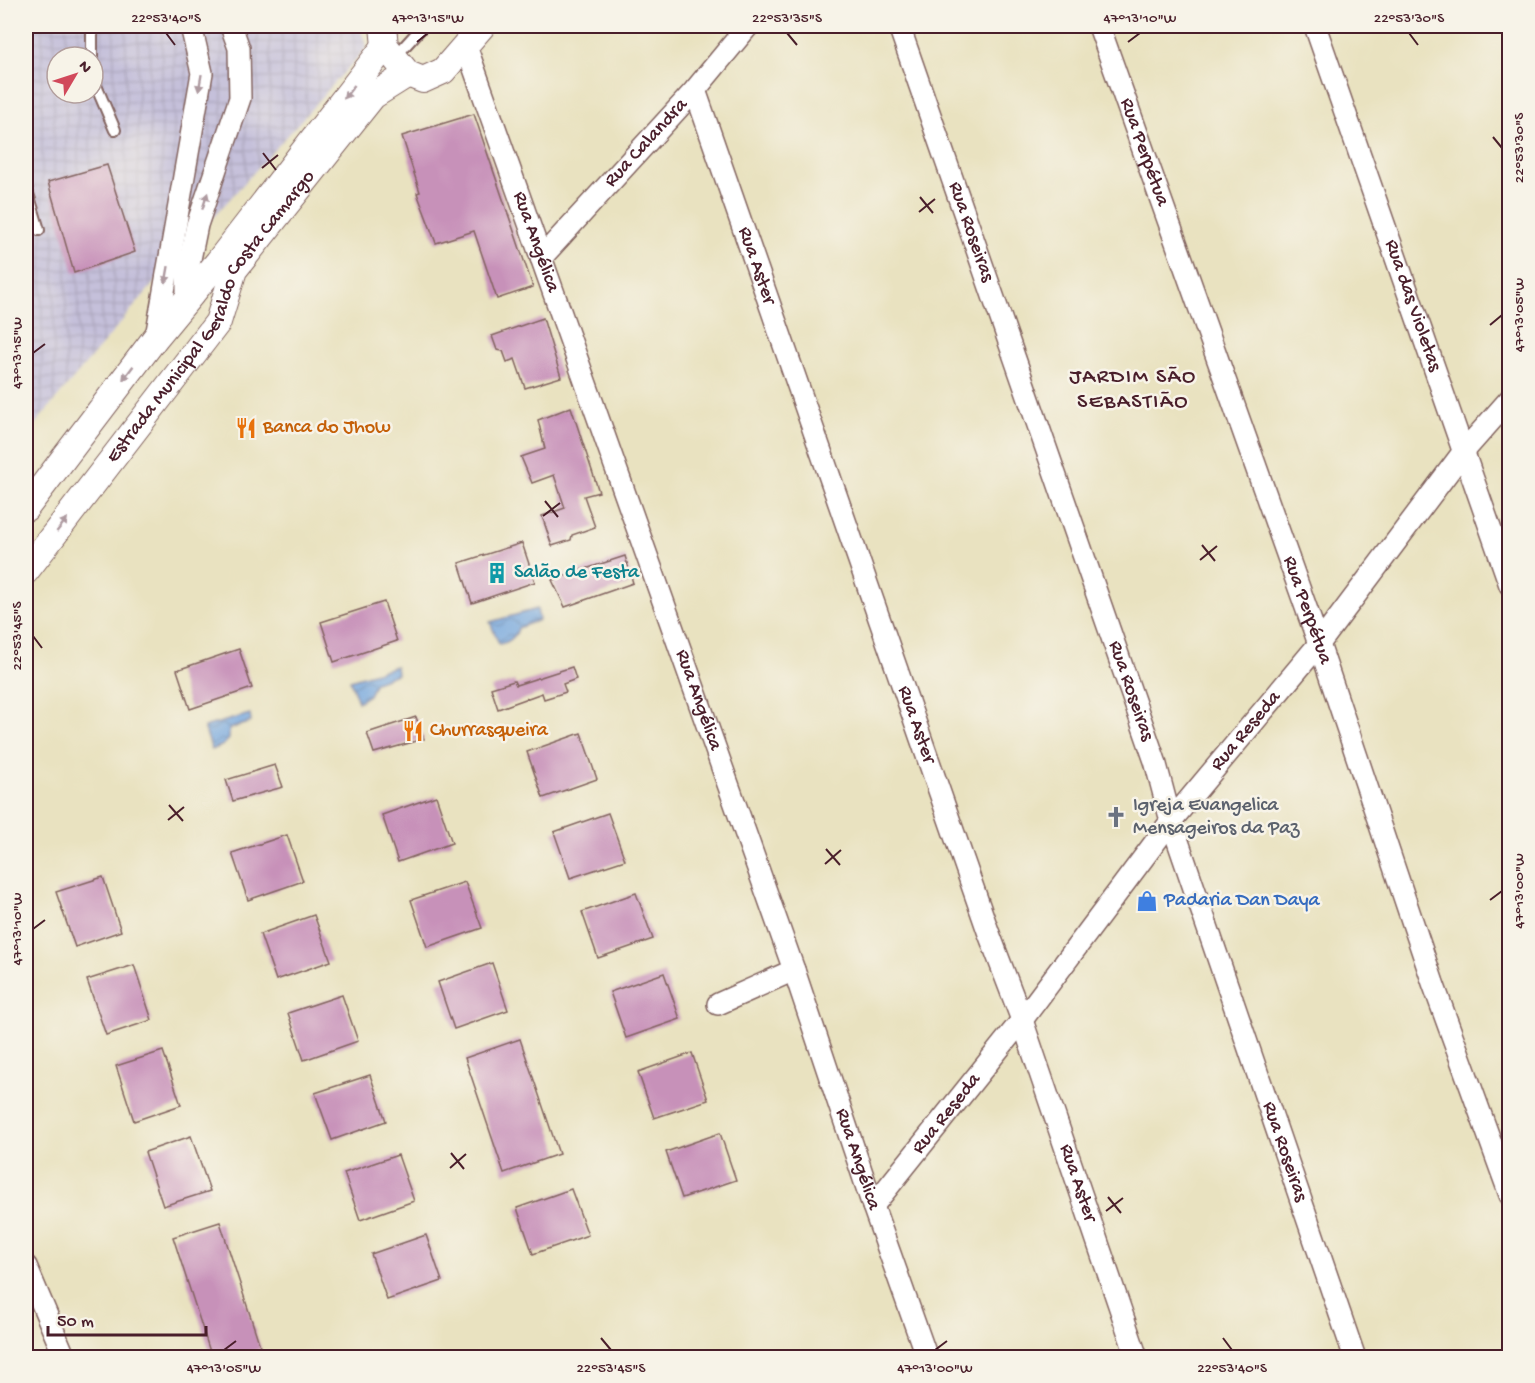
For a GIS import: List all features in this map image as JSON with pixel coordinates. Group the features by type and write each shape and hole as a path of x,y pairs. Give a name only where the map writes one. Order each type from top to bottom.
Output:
{"street":[{"path":"156,336 202,73 191,26"},
{"path":"218,322 187,299 187,274 197,225 240,98 239,48 231,26"},
{"path":"392,51 423,80 443,71 482,26"},
{"name":"Rua Calandra","path":"542,258 696,90 748,26"},
{"name":"Rua Roseiras","path":"899,26 1155,761 1171,821 1355,1358"},
{"name":"Rua Perpétua","path":"1099,26 1319,644 1429,971 1509,1195"},
{"name":"Rua das Violetas","path":"1315,26 1509,585"},
{"name":"Rua Angélica","path":"466,46 794,970 927,1358"},
{"name":"Estrada Municipal Geraldo Costa Camargo","path":"26,508 156,336 392,51"},
{"name":"Estrada Municipal Geraldo Costa Camargo","path":"26,571 218,322 234,270 373,96 392,51"},
{"name":"Rua Aster","path":"696,90 988,931 1022,1020 1137,1358"},
{"name":"Rua Reseda","path":"873,1206 1022,1020 1171,821 1319,644 1464,451 1509,399"},
{"path":"718,1004 794,970"},
{"path":"26,1266 65,1358"}],"lane":[{"path":"92,26 92,45"},
{"path":"392,51 423,26"},
{"path":"104,105 115,130"},
{"path":"26,187 39,230"}],"shaded area":[{"path":"26,26 359,26 367,47 154,283 26,435"}],"water":[{"path":"537,609 539,620 518,628 511,639 499,644 490,622"},
{"path":"396,666 397,674 375,682 369,695 358,702 350,680"},
{"path":"250,714 251,722 229,729 229,739 212,750 204,727"}],"building":[{"path":"474,114 533,287 497,299 474,231 436,243 417,193 420,192 402,136"},
{"path":"107,165 135,252 74,273 48,182"},
{"path":"543,318 561,377 525,388 515,359 507,362 503,351 497,350 492,336"},
{"path":"571,407 599,492 584,496 595,527 572,535 571,540 552,546 542,516 565,508 554,475 532,483 521,457 545,449 538,420"},
{"name":"Salão de Festa","path":"522,543 535,582 472,603 459,563"},
{"path":"625,556 633,583 565,607 552,580"},
{"path":"384,602 397,641 334,662 321,622"},
{"path":"239,649 252,688 190,709 177,670"},
{"path":"572,667 576,679 563,684 566,692 544,699 542,693 498,709 491,688 514,681 516,685"},
{"path":"416,717 424,739 374,753 367,733"},
{"path":"581,733 597,779 543,798 527,752"},
{"path":"275,765 283,787 233,801 226,780"},
{"path":"436,796 452,843 398,862 382,815"},
{"path":"608,813 625,860 570,878 554,832"},
{"path":"287,835 303,881 248,900 232,853"},
{"path":"103,877 121,931 75,947 56,892"},
{"path":"465,882 482,928 427,947 411,900"},
{"path":"636,893 653,939 598,958 582,912"},
{"path":"314,915 331,961 276,980 260,934"},
{"path":"492,963 508,1010 454,1029 438,982"},
{"path":"134,965 152,1020 106,1035 87,980"},
{"path":"664,973 680,1019 626,1038 610,992"},
{"path":"342,995 358,1041 304,1060 288,1013"},
{"path":"520,1039 559,1154 504,1173 465,1058"},
{"path":"163,1051 181,1105 134,1121 116,1066"},
{"path":"692,1053 708,1100 654,1118 638,1072"},
{"path":"370,1075 386,1121 332,1140 315,1093"},
{"path":"720,1133 736,1180 682,1198 666,1152"},
{"path":"191,1136 210,1191 163,1206 145,1152"},
{"path":"398,1155 414,1201 360,1220 344,1173"},
{"path":"571,1189 588,1235 533,1254 517,1208"},
{"path":"220,1222 261,1349 235,1358 212,1358 173,1237"},
{"path":"426,1235 442,1281 387,1300 371,1254"}],"place":[{"name":"Banca do Jhow","path":"246,428"},
{"name":"Salão de Festa","path":"497,573"},
{"name":"Churrasqueira","path":"413,731"},
{"name":"Igreja Evangelica Mensageiros da Paz","path":"1116,817"},
{"name":"Padaria Dan Daya","path":"1147,901"}],"district":[{"name":"JARDIM SÃO SEBASTIÃO","path":"1133,390"}]}
